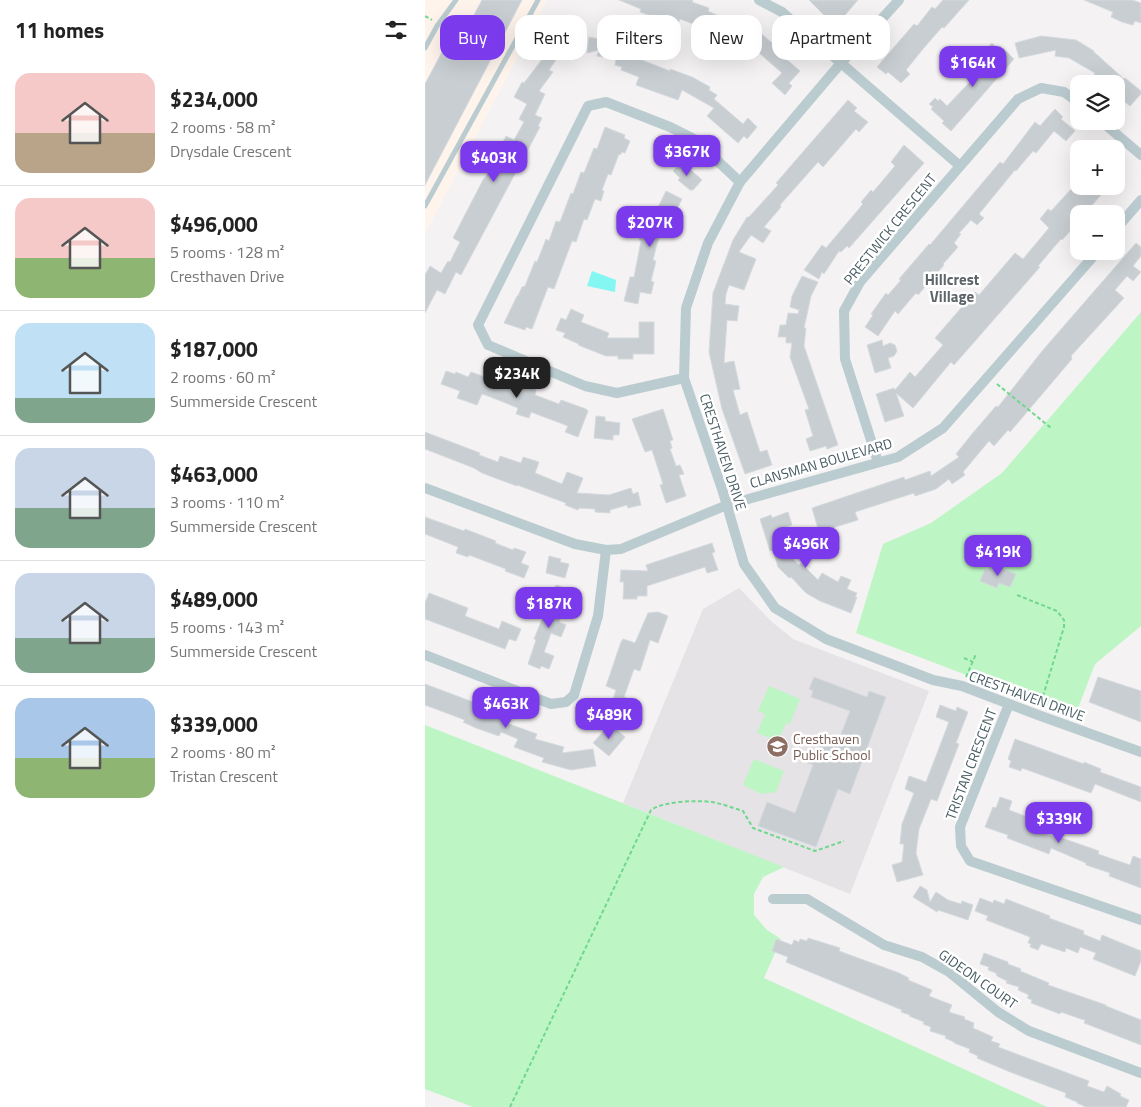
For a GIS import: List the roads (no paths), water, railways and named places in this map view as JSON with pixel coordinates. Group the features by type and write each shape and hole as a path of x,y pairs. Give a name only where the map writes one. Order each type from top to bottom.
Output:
{"street":[{"path":"759,0 782,12 960,166"},
{"name":"CRESTHAVEN DRIVE","path":"899,0 841,64 741,182 708,243 686,308 684,378 727,505 744,564 775,608 819,636 933,680 962,686 1141,752"},
{"name":"PRESTWICK CRESCENT","path":"878,462 845,359 843,311 860,282 1018,99 1041,88 1064,92 1070,96"},
{"path":"684,378 617,393 585,386 488,345 478,325 588,106 606,102 670,127 694,139 741,182"},
{"path":"1112,130 1141,155"},
{"path":"1125,219 1141,200"},
{"name":"CLANSMAN BOULEVARD","path":"425,488 575,544 606,550 621,548 727,505 898,457 943,428 1090,260"},
{"path":"425,655 551,704 566,702 574,695 598,616 606,550"},
{"name":"TRISTAN CRESCENT","path":"1009,704 960,827 961,846 970,861 1141,920"},
{"name":"GIDEON COURT","path":"773,899 807,899 884,945 921,957 949,972 998,1012 1029,1031 1141,1073"}],"lane":[{"path":"425,48 437,26 455,2 447,0"},
{"path":"425,206 538,0"}],"water":[{"path":"592,271 616,280 615,292 587,286"}],"place":[{"name":"Cresthaven Public School","path":"777,747"}],"district":[{"name":"Hillcrest Village","path":"952,288"}]}
